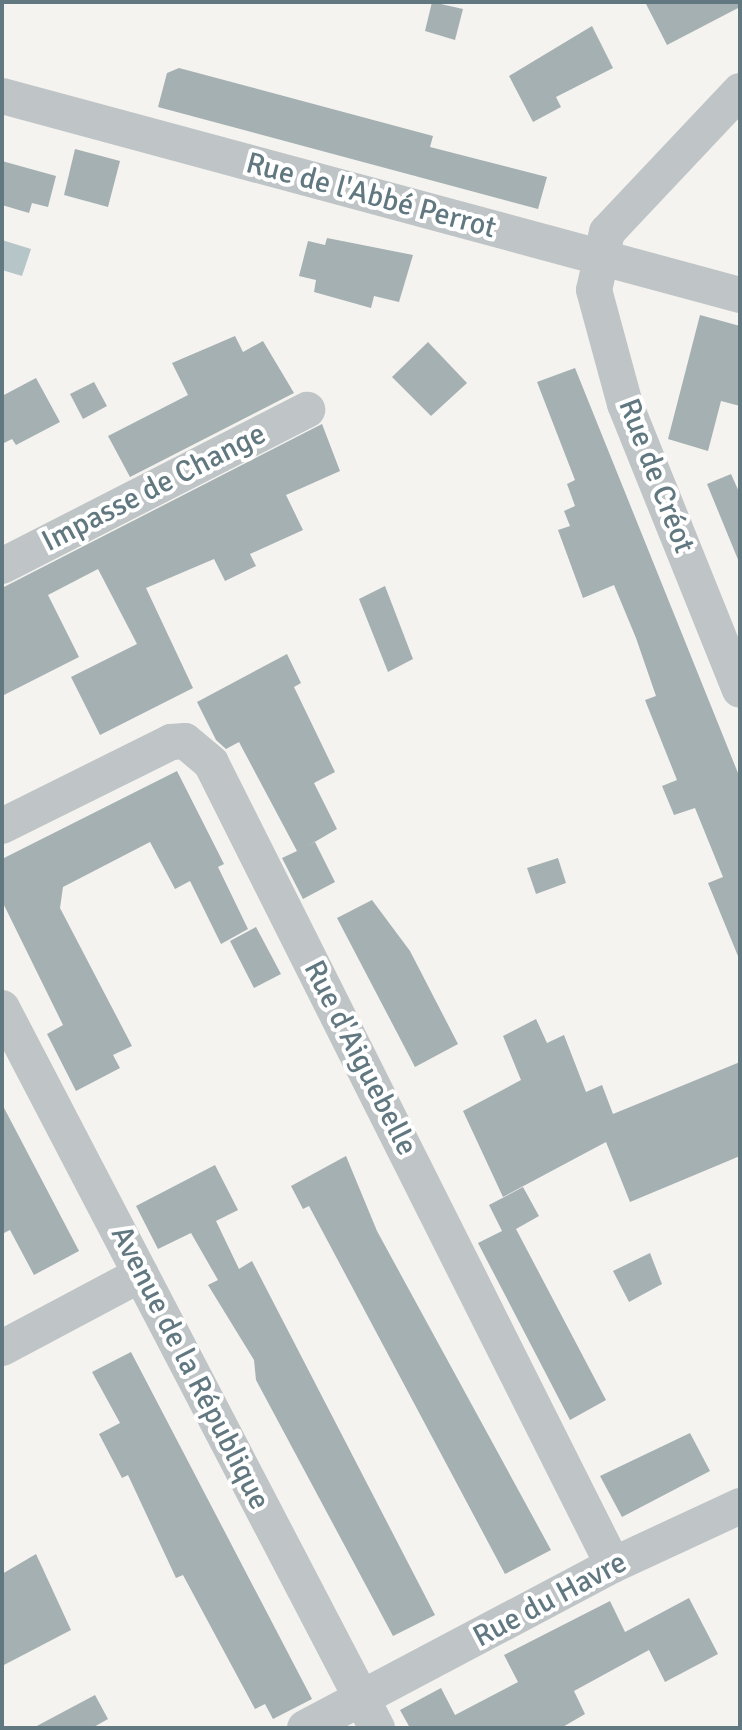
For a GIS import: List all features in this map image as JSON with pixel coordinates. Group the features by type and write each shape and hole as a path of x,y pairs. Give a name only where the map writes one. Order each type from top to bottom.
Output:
{"street":[{"name":"Rue de Créot","path":"740,91 607,232 594,290 625,404 740,690"},
{"name":"Rue de l'Abbé Perrot","path":"2,96 740,295"},
{"name":"Impasse de Change","path":"2,566 307,410"},
{"name":"Rue d'Aiguebelle","path":"2,826 171,742 185,741 211,763 613,1565"},
{"name":"Avenue de la République","path":"2,1008 369,1713"},
{"path":"2,1348 141,1274"},
{"name":"Rue du Havre","path":"305,1728 369,1713 613,1565 740,1506"}],"shaded area":[{"path":"2,240 31,249 22,276 2,270"}],"building":[{"path":"432,2 463,9 455,40 425,31"},
{"path":"645,2 740,2 740,7 667,45"},
{"path":"592,26 613,68 556,97 561,107 533,122 509,76"},
{"path":"179,68 433,136 430,147 547,177 538,209 158,107 167,73"},
{"path":"75,149 120,161 108,207 64,195"},
{"path":"2,161 56,176 48,207 32,203 29,213 2,205"},
{"path":"327,238 413,255 399,302 374,296 371,308 314,292 316,280 299,276 308,241 325,245"},
{"path":"700,315 740,326 740,406 721,401 708,451 668,439"},
{"path":"235,336 243,352 263,341 294,393 130,477 108,436 188,395 172,363"},
{"path":"428,342 467,383 431,416 392,377"},
{"path":"575,368 740,778 740,961 708,883 723,877 695,808 674,815 662,786 677,780 645,700 656,696 614,585 583,598 558,530 570,526 564,511 575,506 567,484 575,480 537,382"},
{"path":"36,378 60,422 16,445 12,439 2,444 2,396"},
{"path":"94,382 107,406 83,419 70,394"},
{"path":"322,424 340,471 286,495 303,530 250,554 256,566 225,581 214,559 146,588 193,688 100,735 71,677 137,644 98,569 48,595 79,657 2,696 2,588"},
{"path":"731,474 740,494 739,562 707,484"},
{"path":"385,586 413,659 388,672 359,599"},
{"path":"287,654 301,683 294,687 335,772 314,783 337,829 306,847 315,842 335,882 303,899 282,858 297,851 239,742 226,749 216,740 197,702"},
{"path":"177,771 224,864 218,867 248,929 221,944 190,881 175,889 150,842 63,887 60,908 132,1046 113,1055 120,1068 76,1091 47,1034 63,1025 2,901 2,859"},
{"path":"558,858 566,883 536,894 527,868"},
{"path":"372,900 410,951 458,1044 415,1067 337,918"},
{"path":"256,927 281,974 254,988 230,941"},
{"path":"536,1019 547,1043 564,1035 586,1092 602,1085 613,1114 740,1062 740,1156 630,1202 606,1142 503,1197 463,1111 521,1080 503,1036"},
{"path":"2,1104 79,1251 34,1275 10,1230 2,1234"},
{"path":"346,1156 377,1231 551,1550 505,1574 309,1206 303,1209 291,1186"},
{"path":"215,1165 238,1210 216,1221 239,1269 252,1261 435,1615 393,1636 256,1380 254,1360 208,1285 218,1280 191,1233 158,1249 136,1206"},
{"path":"523,1187 539,1216 516,1229 606,1400 570,1420 478,1243 502,1231 489,1205"},
{"path":"650,1253 662,1284 629,1302 613,1271"},
{"path":"131,1352 312,1699 273,1719 265,1704 255,1709 183,1575 176,1578 128,1475 122,1478 99,1434 120,1423 92,1372"},
{"path":"690,1433 710,1471 622,1517 600,1476"},
{"path":"36,1554 71,1630 2,1666 2,1574"},
{"path":"689,1598 718,1654 665,1682 649,1650 574,1691 585,1714 561,1728 410,1728 400,1710 441,1688 455,1715 518,1682 504,1655 610,1601 625,1632"},
{"path":"95,1695 108,1719 92,1728 33,1728"}]}
